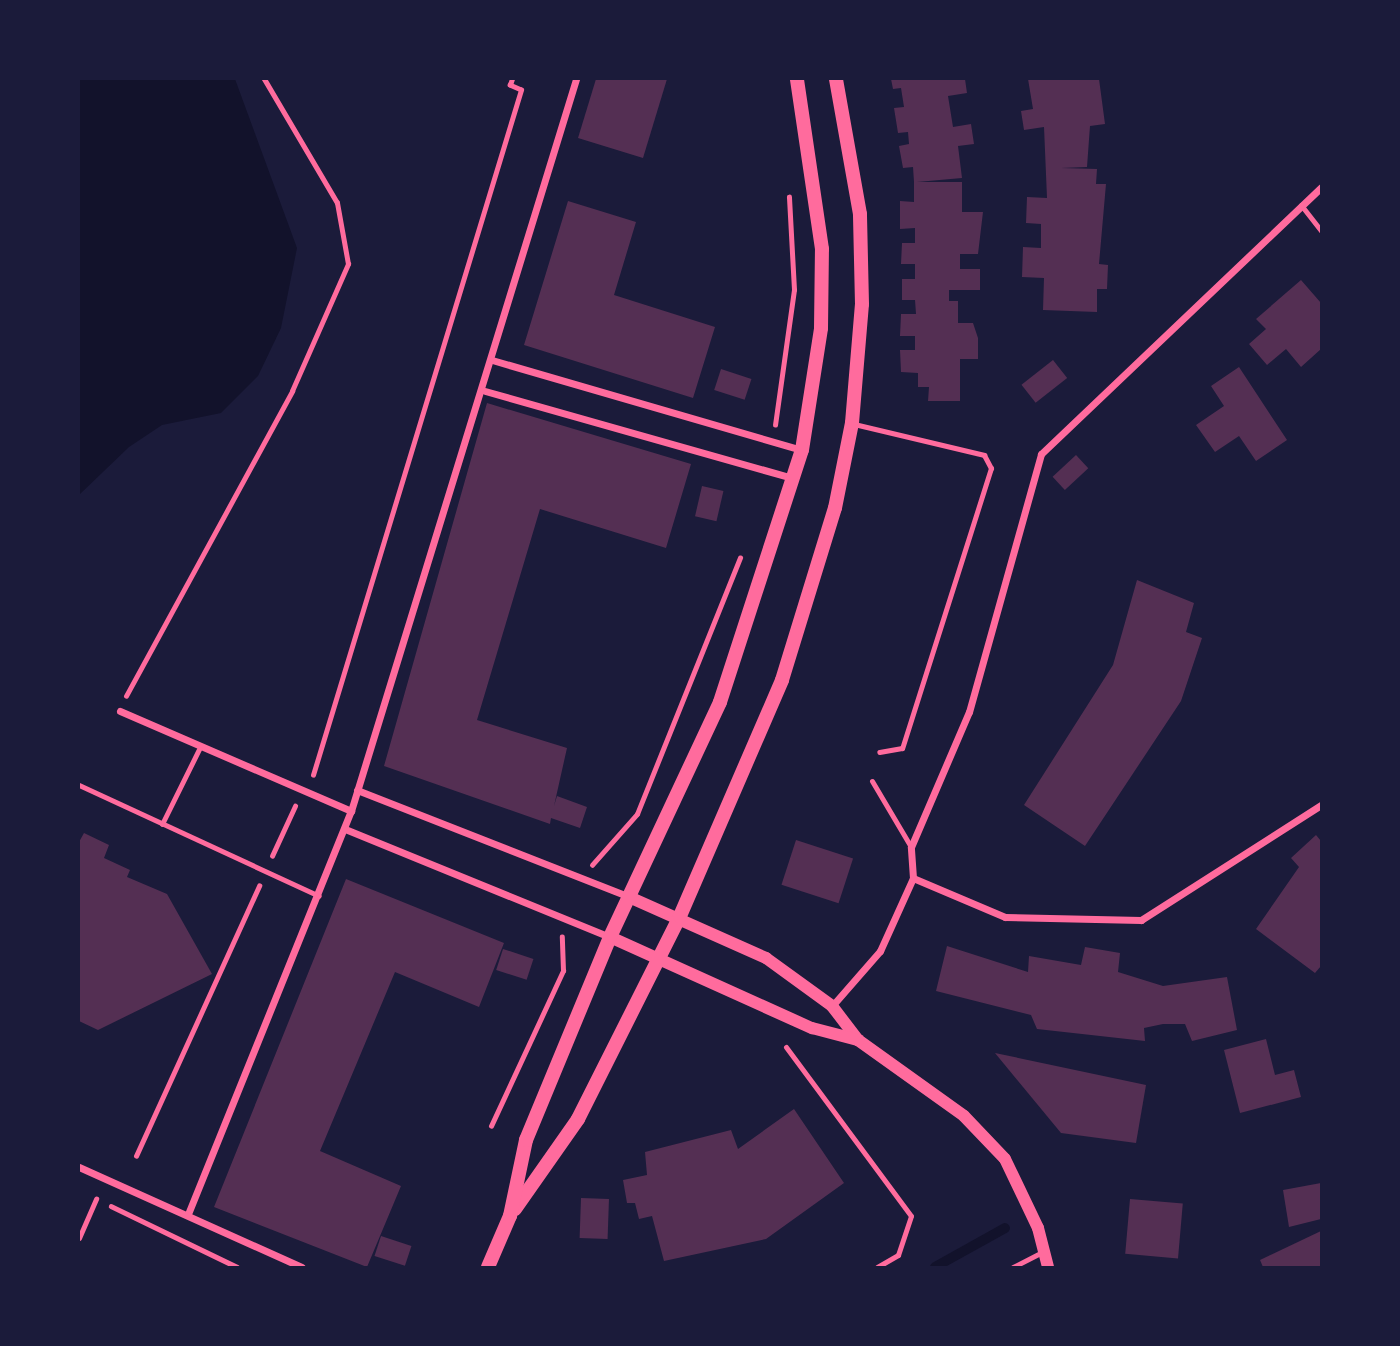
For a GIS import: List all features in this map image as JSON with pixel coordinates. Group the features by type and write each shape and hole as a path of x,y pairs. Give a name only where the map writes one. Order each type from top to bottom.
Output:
{"main road":[{"path":"488,1267 510,1216 526,1140 610,937 720,702 802,450 821,328 822,248 797,79"},
{"path":"510,1216 578,1119 680,916 782,680 835,508 852,424 862,304 860,214 836,79"}],"street":[{"path":"188,1214 345,829 485,391 576,79"},
{"path":"832,1006 880,951 914,878 911,847 969,712 1041,454 1321,187"},
{"path":"492,360 802,450"},
{"path":"485,391 793,478"},
{"path":"120,711 351,811"},
{"path":"357,790 680,916 766,958 832,1006 858,1040 964,1116 1004,1159 1046,1251 1048,1267"},
{"path":"914,878 1005,917 1141,920 1321,805"},
{"path":"345,829 659,957 812,1028 858,1040"},
{"path":"79,1167 302,1267"}],"lane":[{"path":"1301,205 1321,231"},
{"path":"852,424 984,455 991,468 902,748 879,752"},
{"path":"162,824 200,747"},
{"path":"872,780 911,847"},
{"path":"79,785 319,896"},
{"path":"786,1047 911,1216 898,1255 877,1267"},
{"path":"79,1237 96,1199"},
{"path":"1013,1267 1046,1251"}],"path":[{"path":"120,711 292,391 348,264 337,203 264,79"},
{"path":"269,864 302,790 320,766 521,90 510,85 512,79"},
{"path":"771,441 784,391 793,290 788,183"},
{"path":"585,879 594,859 637,814 742,553"},
{"path":"136,1156 263,876"},
{"path":"491,1126 563,971 567,919"},
{"path":"96,1199 237,1267"}],"shaded area":[{"path":"79,79 235,79 297,248 281,328 258,376 221,413 162,425 129,447 79,495"}],"building":[{"path":"596,79 667,79 643,158 578,138"},
{"path":"891,79 965,79 967,93 948,96 953,127 971,124 974,144 958,146 962,178 917,182 962,182 962,212 983,212 978,254 960,254 960,269 980,269 980,290 949,290 949,301 958,301 958,323 973,323 978,338 978,359 960,359 960,401 928,401 929,387 918,387 918,373 901,372 900,350 915,350 915,336 900,336 901,314 916,314 915,300 902,300 902,279 915,279 915,264 901,264 902,243 915,243 915,228 900,229 900,201 914,202 914,182 913,167 903,168 899,146 909,144 908,132 898,133 894,108 904,107 901,88 893,89"},
{"path":"1028,79 1099,79 1105,124 1090,126 1087,167 1061,168 1097,169 1096,184 1106,184 1099,264 1108,265 1107,289 1097,289 1097,312 1043,310 1044,278 1022,277 1023,247 1041,248 1041,224 1026,223 1027,197 1047,198 1044,127 1024,130 1021,111 1033,109"},
{"path":"568,201 636,222 614,295 715,327 693,398 524,345"},
{"path":"1301,280 1321,303 1321,349 1301,367 1286,349 1267,365 1249,344 1266,329 1256,319"},
{"path":"1053,360 1067,378 1036,403 1021,385"},
{"path":"1239,367 1287,440 1256,461 1239,436 1215,452 1196,425 1224,406 1211,386"},
{"path":"721,369 751,379 745,400 714,390"},
{"path":"487,403 691,464 666,548 540,509 477,720 567,748 554,806 557,796 587,807 580,828 551,818 550,824 384,766"},
{"path":"1076,455 1088,468 1065,490 1053,477"},
{"path":"702,486 723,491 716,521 695,516"},
{"path":"1137,580 1194,603 1186,632 1202,638 1181,701 1085,846 1024,805 1113,665"},
{"path":"84,833 109,845 104,858 130,870 127,877 167,894 212,974 98,1030 79,1021 79,842"},
{"path":"1316,835 1321,841 1321,966 1315,973 1256,929 1299,867 1291,858"},
{"path":"796,840 853,859 839,903 781,885"},
{"path":"346,879 504,943 479,1007 395,972 320,1151 401,1186 367,1267 214,1207"},
{"path":"947,946 1028,972 1029,956 1081,965 1085,947 1120,953 1118,972 1163,986 1227,977 1237,1030 1192,1041 1185,1024 1163,1024 1144,1028 1145,1041 1037,1029 1031,1015 936,991"},
{"path":"503,949 533,959 527,980 496,970"},
{"path":"1266,1039 1275,1075 1294,1070 1301,1097 1240,1113 1224,1050"},
{"path":"995,1053 1146,1085 1136,1143 1061,1133"},
{"path":"794,1109 844,1183 766,1239 664,1261 652,1216 639,1219 635,1203 627,1203 623,1180 647,1175 645,1152 731,1130 738,1149"},
{"path":"1321,1183 1321,1219 1289,1227 1283,1190"},
{"path":"581,1198 609,1199 608,1239 580,1238"},
{"path":"1130,1199 1183,1204 1178,1258 1125,1254"},
{"path":"1321,1231 1321,1267 1263,1267 1260,1260"},
{"path":"381,1236 411,1246 405,1266 375,1256"}],"waterway":[{"path":"935,1267 1005,1228"}]}
